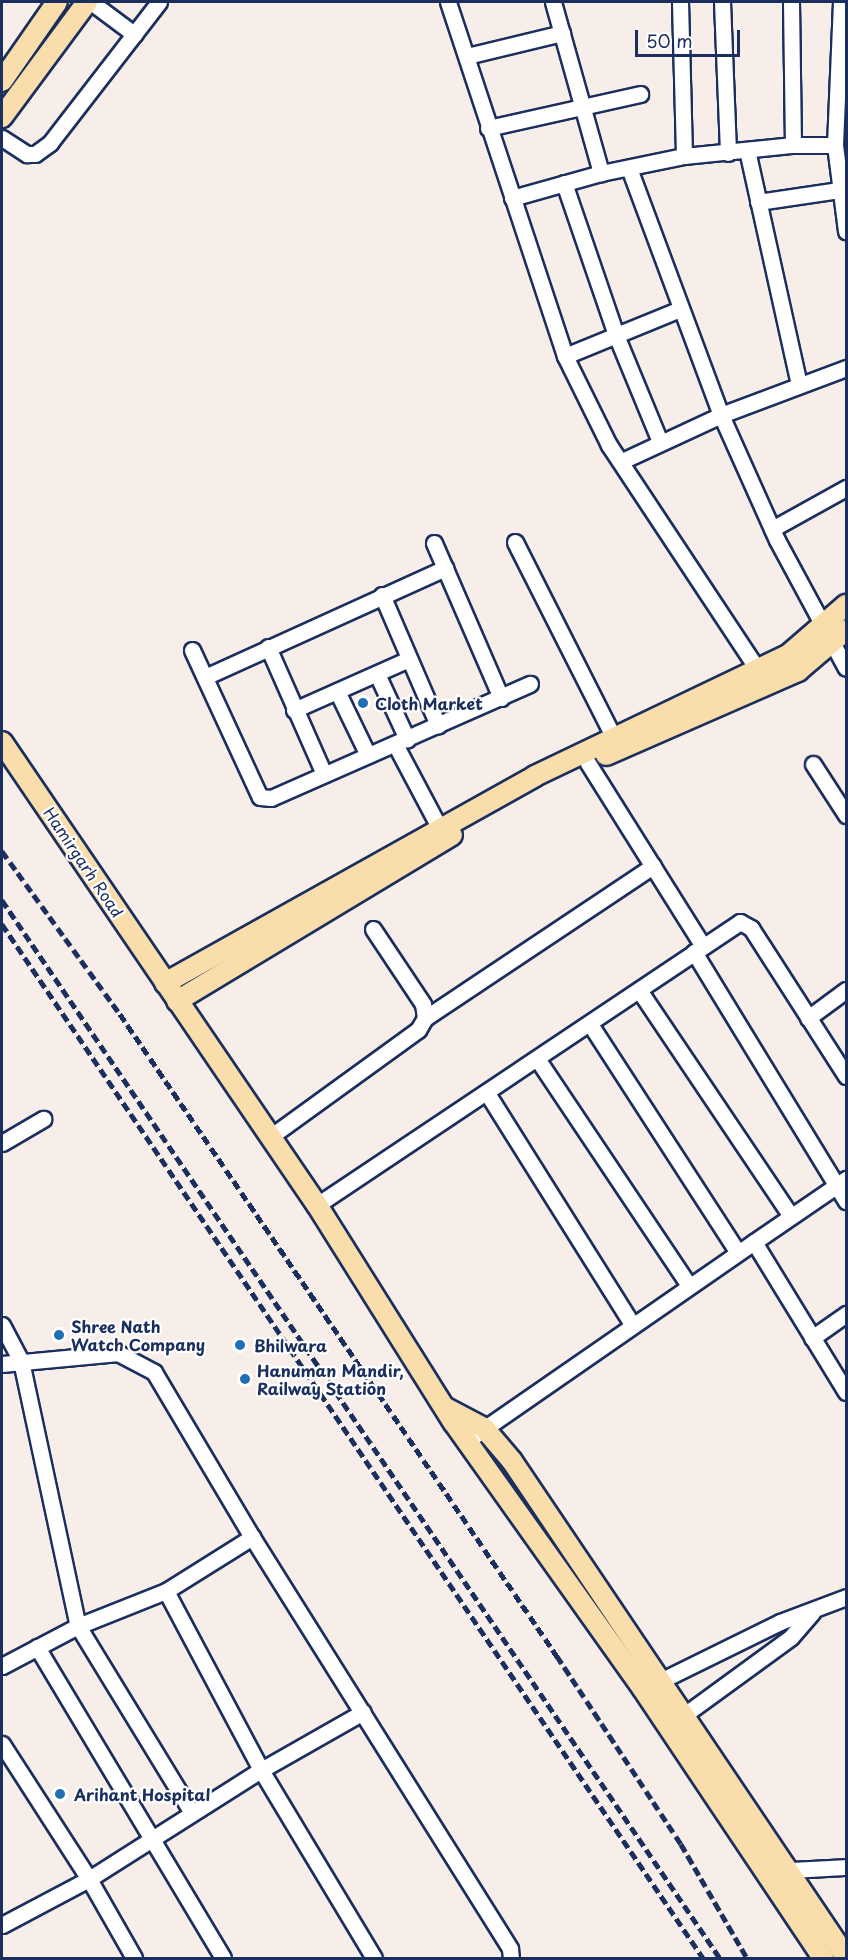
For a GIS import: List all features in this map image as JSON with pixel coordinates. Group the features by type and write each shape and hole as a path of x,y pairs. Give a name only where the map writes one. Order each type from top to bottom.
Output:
{"main road":[{"path":"2,81 57,2"},
{"path":"2,117 89,2"},
{"path":"177,1001 539,783 798,671 827,637 846,605"},
{"path":"165,983 439,827 614,738 757,669 846,630"},
{"name":"Hamirgarh Road","path":"2,742 317,1205 468,1440 651,1685"},
{"path":"446,1408 484,1428 512,1461 823,1959"},
{"path":"675,1721 789,1870 846,1957"}],"street":[{"path":"89,2 134,34"},
{"path":"2,138 27,154 35,154 50,143 159,2"},
{"path":"448,2 565,356 622,461 757,669"},
{"path":"553,2 601,173"},
{"path":"680,2 684,156"},
{"path":"722,2 728,153"},
{"path":"791,2 793,145"},
{"path":"841,2 835,145 846,231"},
{"path":"467,56 562,33"},
{"path":"488,128 640,94"},
{"path":"512,198 601,173 684,156 793,145 835,145"},
{"path":"747,150 799,384"},
{"path":"629,168 720,415 772,529 827,637 846,668"},
{"path":"564,183 616,335 660,442"},
{"path":"758,202 839,190"},
{"path":"565,356 680,309"},
{"path":"622,461 720,415 846,368"},
{"path":"772,529 846,488"},
{"path":"515,542 614,738"},
{"path":"434,543 501,698"},
{"path":"205,677 445,568"},
{"path":"382,595 438,724"},
{"path":"268,647 324,774"},
{"path":"192,650 260,797 271,798 530,684"},
{"path":"294,710 409,659"},
{"path":"377,674 401,741 439,827"},
{"path":"337,691 368,754"},
{"path":"588,763 842,1182 846,1201"},
{"path":"813,764 846,815"},
{"path":"270,1137 418,1030 425,1018 652,866"},
{"path":"317,1205 538,1060 740,922 751,928 846,1076"},
{"path":"373,929 423,1005 425,1018"},
{"path":"639,990 791,1216"},
{"path":"808,1018 846,990"},
{"path":"590,1024 737,1251"},
{"path":"538,1060 688,1284"},
{"path":"487,1093 631,1323"},
{"path":"2,1143 43,1119"},
{"path":"468,1440 631,1323 842,1182"},
{"path":"754,1242 846,1392"},
{"path":"812,1338 846,1314"},
{"path":"2,1325 21,1360 78,1626 192,1813"},
{"path":"2,1366 21,1360 118,1353 154,1372 252,1537 510,1949 511,1959"},
{"path":"2,1666 78,1626 166,1591 252,1537"},
{"path":"166,1591 261,1770 374,1959"},
{"path":"651,1685 780,1622 812,1613 846,1597"},
{"path":"675,1721 791,1637 812,1613"},
{"path":"37,1647 223,1959"},
{"path":"2,1925 89,1879 261,1770 363,1712"},
{"path":"2,1744 89,1879 134,1959"},
{"path":"789,1870 846,1866"}],"railway":[{"path":"2,851 120,1014 557,1656 681,1844 747,1958"},
{"path":"2,900 720,1958"},
{"path":"2,924 703,1958"}],"place":[{"name":"Cloth Market","path":"363,703"},
{"name":"Shree Nath Watch Company","path":"59,1335"},
{"name":"Bhilwara","path":"240,1345"},
{"name":"Hanuman Mandir, Railway Station","path":"245,1379"},
{"name":"Arihant Hospital","path":"60,1794"}]}
